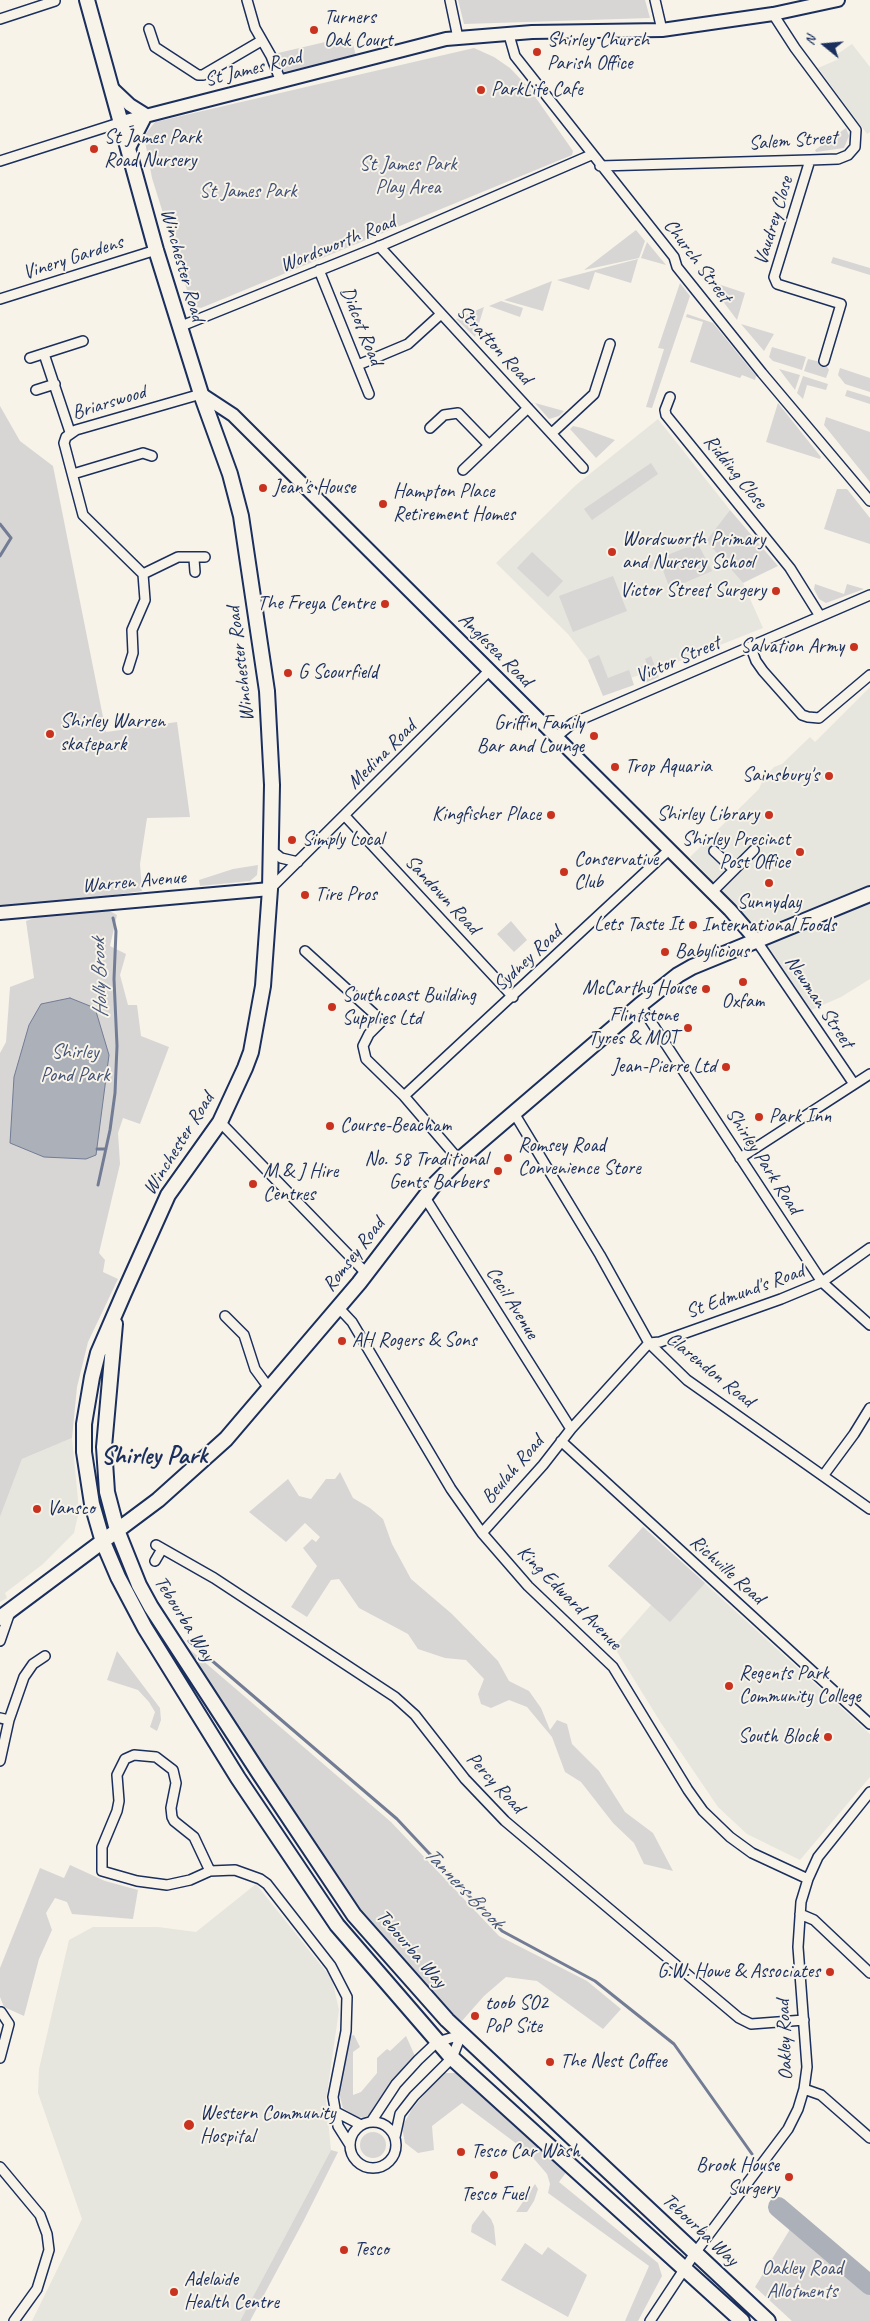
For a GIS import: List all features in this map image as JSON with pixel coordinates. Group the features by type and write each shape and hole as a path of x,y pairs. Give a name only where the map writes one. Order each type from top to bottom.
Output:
{"main road":[{"name":"Winchester Road","path":"87,0 156,250 201,394 230,474 247,553 267,691 272,785 270,889 258,1020 245,1068 223,1126 168,1195 116,1311 96,1361 87,1399 84,1424 87,1478 103,1542"},
{"name":"Romsey Road","path":"5,1615 103,1542 198,1466 226,1439 338,1308 424,1196 459,1160 640,1004 678,975 692,967 870,894"},
{"name":"Winchester Road","path":"116,1311 104,1447 107,1492 117,1530"},
{"name":"Tebourba Way","path":"117,1530 139,1585 151,1607 349,1907 460,2034 768,2321"},
{"name":"Tebourba Way","path":"103,1542 118,1577 142,1622 238,1778 337,1925 452,2058 742,2321"}],"street":[{"path":"248,0 255,28 271,56 281,82"},
{"path":"450,0 458,38"},
{"path":"655,0 662,30"},
{"name":"St James Road","path":"122,122 458,38 532,32 662,30 773,14 838,0"},
{"path":"0,19 55,1"},
{"name":"Salem Street","path":"600,166 838,159 848,155 855,148 856,130 795,48 773,14"},
{"path":"149,29 155,47 198,75 202,75 261,41"},
{"name":"Church Street","path":"509,35 516,56 591,155 674,257 677,267 870,501"},
{"path":"113,89 124,101 146,115 129,148"},
{"path":"0,161 122,122"},
{"name":"Wordsworth Road","path":"180,327 379,246 591,155"},
{"name":"Vaudrey Close","path":"810,160 774,277 777,284 841,304 824,361"},
{"name":"Stratton Road","path":"379,246 552,432 583,468"},
{"name":"Vinery Gardens","path":"0,299 156,250"},
{"name":"Didcot Road","path":"320,270 370,394"},
{"path":"358,365 408,344 441,314"},
{"path":"30,358 83,341"},
{"path":"552,432 594,394 610,344"},
{"path":"44,354 70,432"},
{"path":"36,390 54,384"},
{"name":"Briarswood","path":"143,574 84,515 64,444 70,432 201,394"},
{"name":"Anglesea Road","path":"201,394 233,415 712,892 756,940"},
{"name":"Ridding Close","path":"670,397 664,410 666,415 790,568 820,616"},
{"path":"463,470 528,408"},
{"path":"430,428 444,415 458,413 489,445"},
{"path":"73,474 143,453 152,456"},
{"path":"128,669 133,653 132,630 145,600 143,574 178,557 205,557"},
{"path":"194,558 195,572"},
{"name":"Victor Street","path":"556,737 573,723 751,648 870,595"},
{"path":"751,648 756,661 763,671 802,715 808,718 818,718 870,675"},
{"name":"Medina Road","path":"270,889 489,671"},
{"name":"Sandown Road","path":"345,816 513,997"},
{"path":"271,850 281,858 298,862"},
{"name":"Sydney Road","path":"404,1096 513,997 669,850"},
{"path":"712,892 754,850"},
{"path":"714,851 734,870"},
{"name":"Warren Avenue","path":"0,913 270,889"},
{"name":"Newman Street","path":"756,940 854,1084"},
{"path":"305,951 382,1021 369,1034 363,1046 366,1059 404,1096 459,1160"},
{"name":"Shirley Park Road","path":"640,1004 822,1282 870,1325"},
{"path":"740,1158 870,1074"},
{"name":"Clarendon Road","path":"514,1113 600,1255 649,1343 688,1380 870,1509"},
{"path":"223,1126 366,1273"},
{"name":"Cecil Avenue","path":"424,1196 570,1429"},
{"name":"St Edmund's Road","path":"649,1343 660,1342 781,1299 822,1282 870,1248"},
{"name":"King Edward Avenue","path":"338,1308 352,1322 451,1489 482,1533 528,1586 613,1667 688,1790 703,1811 730,1837 752,1854 808,1878"},
{"path":"225,1316 244,1335 255,1369 269,1388"},
{"path":"570,1429 649,1343"},
{"path":"823,1476 854,1434 870,1408"},
{"name":"Beulah Road","path":"482,1533 570,1429"},
{"name":"Richville Road","path":"561,1441 870,1724"},
{"name":"Percy Road","path":"154,1561 159,1547 214,1578 395,1696 420,1720 465,1779 530,1844 739,2018 751,2024 804,2020"},
{"path":"0,1641 5,1615"},
{"path":"0,1761 4,1719 24,1677 33,1664 45,1656"},
{"path":"210,1871 194,1837 172,1817 171,1808 176,1783 173,1770 156,1757 134,1755 125,1759 117,1775 119,1801 117,1811 102,1847 102,1871 137,1881 167,1885 190,1880 210,1871 235,1870 260,1878 268,1884 331,1966 344,1988 347,1997 348,2014 333,2097 338,2126 350,2145 355,2160 364,2166 375,2168 387,2164 393,2158 396,2146 397,2122 406,2105 452,2058 460,2034"},
{"name":"Oakley Road","path":"650,2321 684,2268 788,2129 804,2089 807,2056 798,1947 800,1914 808,1878 828,1842 870,1792"},
{"path":"800,1914 814,1920 870,1972"},
{"path":"0,2058 9,2024 1,2012"},
{"path":"371,2122 396,2084 437,2042 460,2034"},
{"path":"804,2089 821,2095 870,2138"},
{"path":"336,2112 361,2125"},
{"path":"350,2145 353,2133 361,2125 371,2122 384,2124 395,2137"},
{"path":"0,2167 40,2216 47,2234 49,2250 45,2269 37,2289 14,2321"}],"shaded area":[{"path":"852,44 870,67 870,132 867,134 818,68 839,59 836,55"},
{"name":"Wordsworth Primary and Nursery School","path":"658,419 730,510 706,541 743,583 763,628 657,670 600,687 588,660 568,634 496,563 576,485"},
{"path":"870,687 870,979 841,997 809,1011 745,916 690,857 759,789 763,779 774,767 782,764 810,737 815,742"},
{"path":"70,998 95,1008 109,1055 96,1155 86,1159 44,1157 10,1143 14,1077 29,1025 41,1004"},
{"path":"72,1438 79,1511 74,1533 43,1564 5,1593 7,1598 0,1602 0,1517 22,1459"},
{"name":"Regents Park Community College","path":"643,1527 870,1734 870,1777 800,1860 747,1834 718,1807 661,1723 614,1647 651,1605 608,1566"},
{"name":"Western Community Hospital","path":"256,1884 332,1979 339,2010 326,2100 331,2150 240,2321 32,2321 82,2219 38,2093 39,2069 69,1940 93,1927 158,1927 196,1932"}],"green space":[{"path":"458,0 645,0 650,18 464,24"},
{"path":"351,36 356,56 283,72 278,53"},
{"name":"St James Park","path":"474,48 494,57 510,68 529,88 573,151 572,155 201,308 192,306 152,178 144,136 155,122"},
{"path":"846,128 849,136 844,148 816,152 815,150"},
{"path":"636,230 645,241 639,258 584,270"},
{"path":"647,242 666,265 641,258"},
{"path":"833,257 870,268 870,275 831,263"},
{"path":"638,259 631,283 595,272 589,290 557,280"},
{"path":"552,281 543,311 504,300"},
{"path":"712,282 745,293 737,320 710,284"},
{"path":"680,283 690,296 652,408 646,407 664,349 658,348"},
{"path":"501,301 523,308 520,317 489,306"},
{"path":"484,307 475,337 456,319"},
{"path":"687,314 713,323 756,376 755,380 742,375 740,378 690,362 703,322 686,317"},
{"path":"741,324 774,334 764,351"},
{"path":"772,347 806,357 802,370 773,361 769,357"},
{"path":"808,359 825,363 829,370 826,378 804,371"},
{"path":"840,368 870,378 870,392 845,384 838,375"},
{"path":"779,369 800,375 795,390"},
{"path":"803,376 828,384 826,390 807,385 803,399 797,393"},
{"path":"847,390 870,397 870,404 845,396"},
{"path":"535,403 564,411 559,416 549,419"},
{"path":"778,403 821,457 820,459 766,442"},
{"path":"0,406 20,441 53,466 106,732 177,722 190,817 147,818 140,864 142,891 0,911"},
{"path":"826,417 870,432 870,482 824,425"},
{"path":"573,426 615,440 596,458 570,429"},
{"path":"651,463 658,474 592,520 584,509"},
{"path":"837,489 847,489 870,518 870,544 824,529"},
{"path":"730,510 778,566 743,583 706,541"},
{"path":"699,546 712,571 670,589 661,565 644,570 642,565 685,548"},
{"path":"532,552 563,581 548,597 517,568"},
{"path":"613,576 627,611 573,632 559,596"},
{"path":"815,584 844,594 847,584 864,589 826,603 819,599 814,589"},
{"path":"599,655 608,678 629,670 634,685 603,696 588,660"},
{"path":"651,656 659,677 645,683 640,667 647,664 645,659"},
{"path":"258,865 257,875 250,881 200,886 199,880 233,869"},
{"name":"Shirley Pond Park","path":"106,909 117,915 110,946 126,954 120,975 128,1005 137,1005 141,1036 169,1047 140,1124 123,1118 118,1133 120,1164 99,1253 105,1260 103,1272 118,1279 88,1342 77,1387 72,1438 22,1459 0,1517 0,1053 6,1042 10,987 34,978 26,921 43,915"},
{"path":"511,921 527,940 514,952 497,934"},
{"path":"102,1363 104,1366 94,1413 93,1435 93,1463 98,1498 96,1498 91,1451 91,1426"},
{"path":"340,1472 353,1498 370,1508 383,1519 392,1544 411,1579 452,1614 498,1661 509,1681 529,1691 541,1708 550,1730 557,1720 567,1724 572,1744 599,1771 625,1812 653,1833 673,1871 644,1864 634,1843 613,1823 581,1782 565,1772 552,1737 527,1707 509,1700 491,1708 481,1704 478,1694 484,1679 466,1660 445,1658 418,1649 408,1634 359,1608 339,1579 331,1580 307,1617 291,1607 317,1566 303,1548 312,1539 316,1542 320,1537 305,1523 286,1542 249,1512 288,1479 299,1496 311,1499 326,1479 335,1479"},
{"path":"643,1527 705,1583 670,1622 608,1566"},
{"path":"180,1641 391,1822 499,1936 587,1981 621,2009 603,2029 537,1981 506,1977 484,1996 461,2022 359,1912"},
{"path":"117,1651 160,1708 161,1720 157,1731 150,1727 155,1712 138,1690 107,1680"},
{"path":"70,1865 105,1881 138,1890 133,1919 72,1914 67,1902 55,1898 46,1913 52,1930 39,1959 24,2016 4,2007 0,1997 0,1968 40,1868 64,1878"},
{"path":"354,2035 360,2047 353,2052 353,2095 361,2092 377,2073 377,2058 387,2049 390,2051 406,2036 415,2056 384,2092 369,2116 358,2118 343,2108 339,2093 350,2036"},
{"path":"442,2073 457,2073 567,2171 559,2182 658,2263 662,2276 638,2321 625,2321 649,2266 548,2193 550,2184 547,2174 529,2153 462,2103 432,2126 434,2150 418,2153 405,2143 402,2127 412,2109"},
{"path":"373,2132 383,2135 386,2145 383,2155 373,2158 363,2155 360,2145 363,2135"},
{"path":"331,2150 338,2152 303,2222 250,2321 240,2321"},
{"path":"535,2184 538,2189 534,2201 527,2212 516,2212"},
{"path":"483,2210 494,2226 496,2246 471,2232 472,2225"},
{"name":"Oakley Road Allotments","path":"792,2226 870,2290 870,2321 792,2321 755,2287"},
{"path":"525,2243 542,2255 548,2247 587,2275 568,2317 501,2280"}],"waterway":[{"path":"0,524 11,538 0,556"},
{"name":"Holly Brook","path":"98,1185 110,1130 115,1093 117,1046 114,979 116,931 113,918"},
{"path":"97,1149 106,1149"},
{"name":"Tanners Brook","path":"189,1641 397,1819 502,1931 595,1981 674,2044 752,2154"},
{"name":"Tanners Brook","path":"778,2207 870,2285"}],"place":[{"name":"Turners Oak Court","path":"314,30"},
{"name":"Shirley Church Parish Office","path":"537,52"},
{"name":"ParkLife Cafe","path":"481,90"},
{"name":"St James Park Road Nursery","path":"94,149"},
{"name":"Jean's House","path":"263,488"},
{"name":"Hampton Place Retirement Homes","path":"383,504"},
{"name":"Wordsworth Primary and Nursery School","path":"612,552"},
{"name":"Victor Street Surgery","path":"776,591"},
{"name":"The Freya Centre","path":"385,604"},
{"name":"Salvation Army","path":"854,647"},
{"name":"G Scourfield","path":"288,673"},
{"name":"Shirley Warren skatepark","path":"50,734"},
{"name":"Griffin Family Bar and Lounge","path":"594,736"},
{"name":"Trop Aquaria","path":"615,767"},
{"name":"Sainsbury's","path":"829,776"},
{"name":"Kingfisher Place","path":"551,815"},
{"name":"Shirley Library","path":"769,815"},
{"name":"Simply Local","path":"292,840"},
{"name":"Shirley Precinct Post Office","path":"800,852"},
{"name":"Conservative Club","path":"564,872"},
{"name":"Sunnyday International Foods","path":"769,883"},
{"name":"Tire Pros","path":"305,895"},
{"name":"Lets Taste It","path":"693,925"},
{"name":"Babylicious","path":"665,952"},
{"name":"Oxfam","path":"743,982"},
{"name":"McCarthy House","path":"706,989"},
{"name":"Southcoast Building Supplies Ltd","path":"332,1007"},
{"name":"Flintstone Tyres & MOT","path":"688,1028"},
{"name":"Jean-Pierre Ltd","path":"726,1067"},
{"name":"Park Inn","path":"759,1117"},
{"name":"Course-Beacham","path":"330,1126"},
{"name":"Romsey Road Convenience Store","path":"508,1158"},
{"name":"No. 58 Traditional Gents Barbers","path":"498,1171"},
{"name":"M & J Hire Centres","path":"253,1184"},
{"name":"AH Rogers & Sons","path":"342,1341"},
{"name":"Vansco","path":"37,1509"},
{"name":"Regents Park Community College","path":"729,1686"},
{"name":"South Block","path":"828,1737"},
{"name":"G.W. Howe & Associates","path":"830,1972"},
{"name":"toob SO2 PoP Site","path":"475,2016"},
{"name":"The Nest Coffee","path":"550,2062"},
{"name":"Western Community Hospital","path":"189,2125"},
{"name":"Tesco Car Wash","path":"461,2152"},
{"name":"Tesco Fuel","path":"494,2175"},
{"name":"Brook House Surgery","path":"789,2177"},
{"name":"Tesco","path":"344,2250"},
{"name":"Adelaide Health Centre","path":"174,2292"}],"district":[{"name":"Shirley Park","path":"154,1456"}],"park label":[{"name":"St James Park Play Area","path":"408,176"}]}
